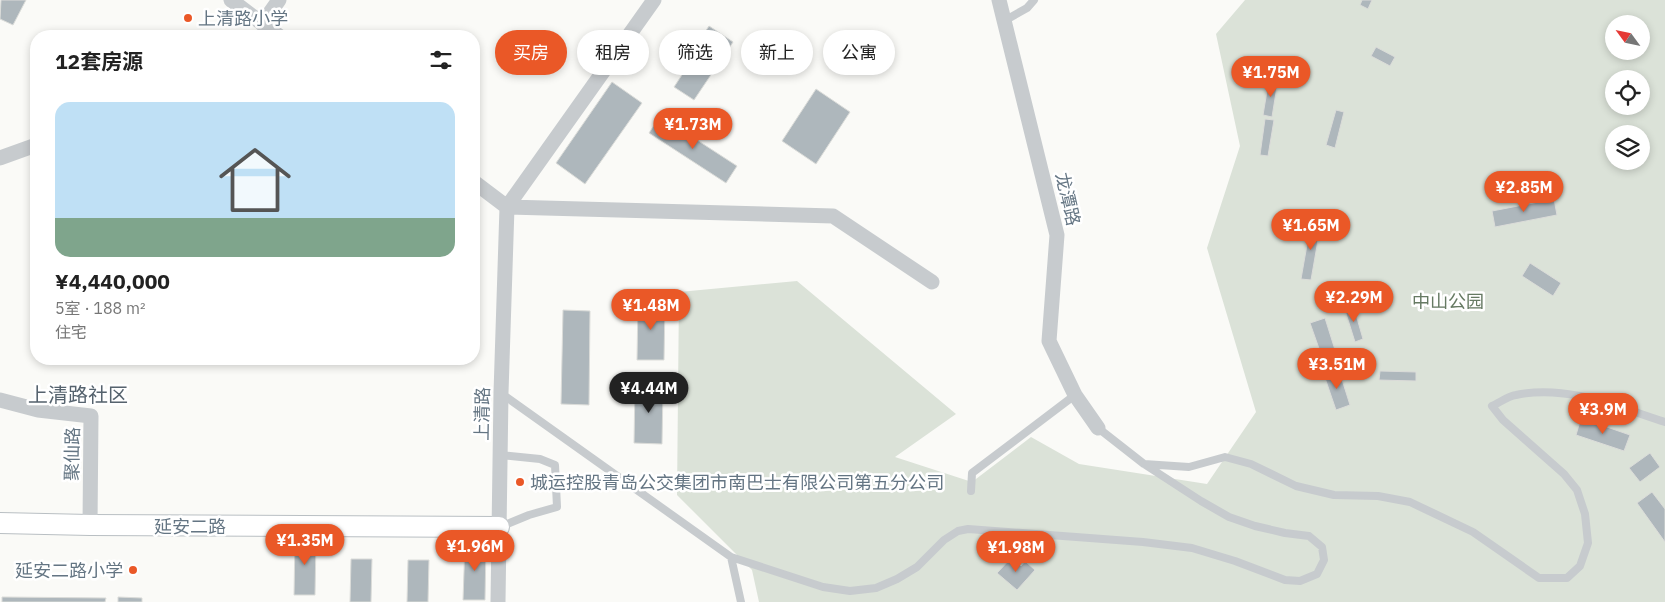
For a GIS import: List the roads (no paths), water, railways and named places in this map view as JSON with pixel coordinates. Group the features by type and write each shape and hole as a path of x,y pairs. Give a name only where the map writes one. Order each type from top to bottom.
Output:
{"street":[{"path":"230,0 270,30"},
{"path":"262,24 280,0"},
{"path":"507,207 654,0"},
{"name":"龙潭路","path":"999,0 1057,235 1049,341 1075,395 1098,428"},
{"path":"0,158 30,147"},
{"path":"480,187 507,207 833,216 932,282"},
{"name":"上清路","path":"498,602 501,393 507,207"},
{"name":"聚仙路","path":"0,400 38,410 91,416 90,526"},
{"name":"延安二路","path":"0,523 90,526 499,527"}],"lane":[{"path":"1004,21 1028,8 1034,0"},
{"path":"1144,464 1189,467 1225,457 1251,464 1296,486 1334,495 1378,496 1410,502 1473,532 1539,578 1567,578 1580,566 1588,543 1585,514 1577,490 1564,474 1502,420 1492,406 1514,395 1542,392 1581,395 1665,422"},
{"path":"501,393 731,557 823,587 850,591 876,588 917,568 944,540 958,531 968,529 1143,542 1192,548 1235,561 1285,580 1300,580 1317,574 1324,560 1322,547 1309,536 1255,526 1229,517 1144,464 1098,428"},
{"path":"971,491 972,473 1075,395"},
{"path":"499,527 529,515 557,507 555,465 540,460 500,455"},
{"path":"731,557 741,602"}],"place":[{"name":"上清路小学","path":"188,18"},
{"name":"城运控股青岛公交集团市南巴士有限公司第五分公司","path":"520,482"},
{"name":"延安二路小学","path":"133,570"}],"district":[{"name":"上清路社区","path":"78,394"}],"park label":[{"name":"中山公园","path":"1448,301"}]}
